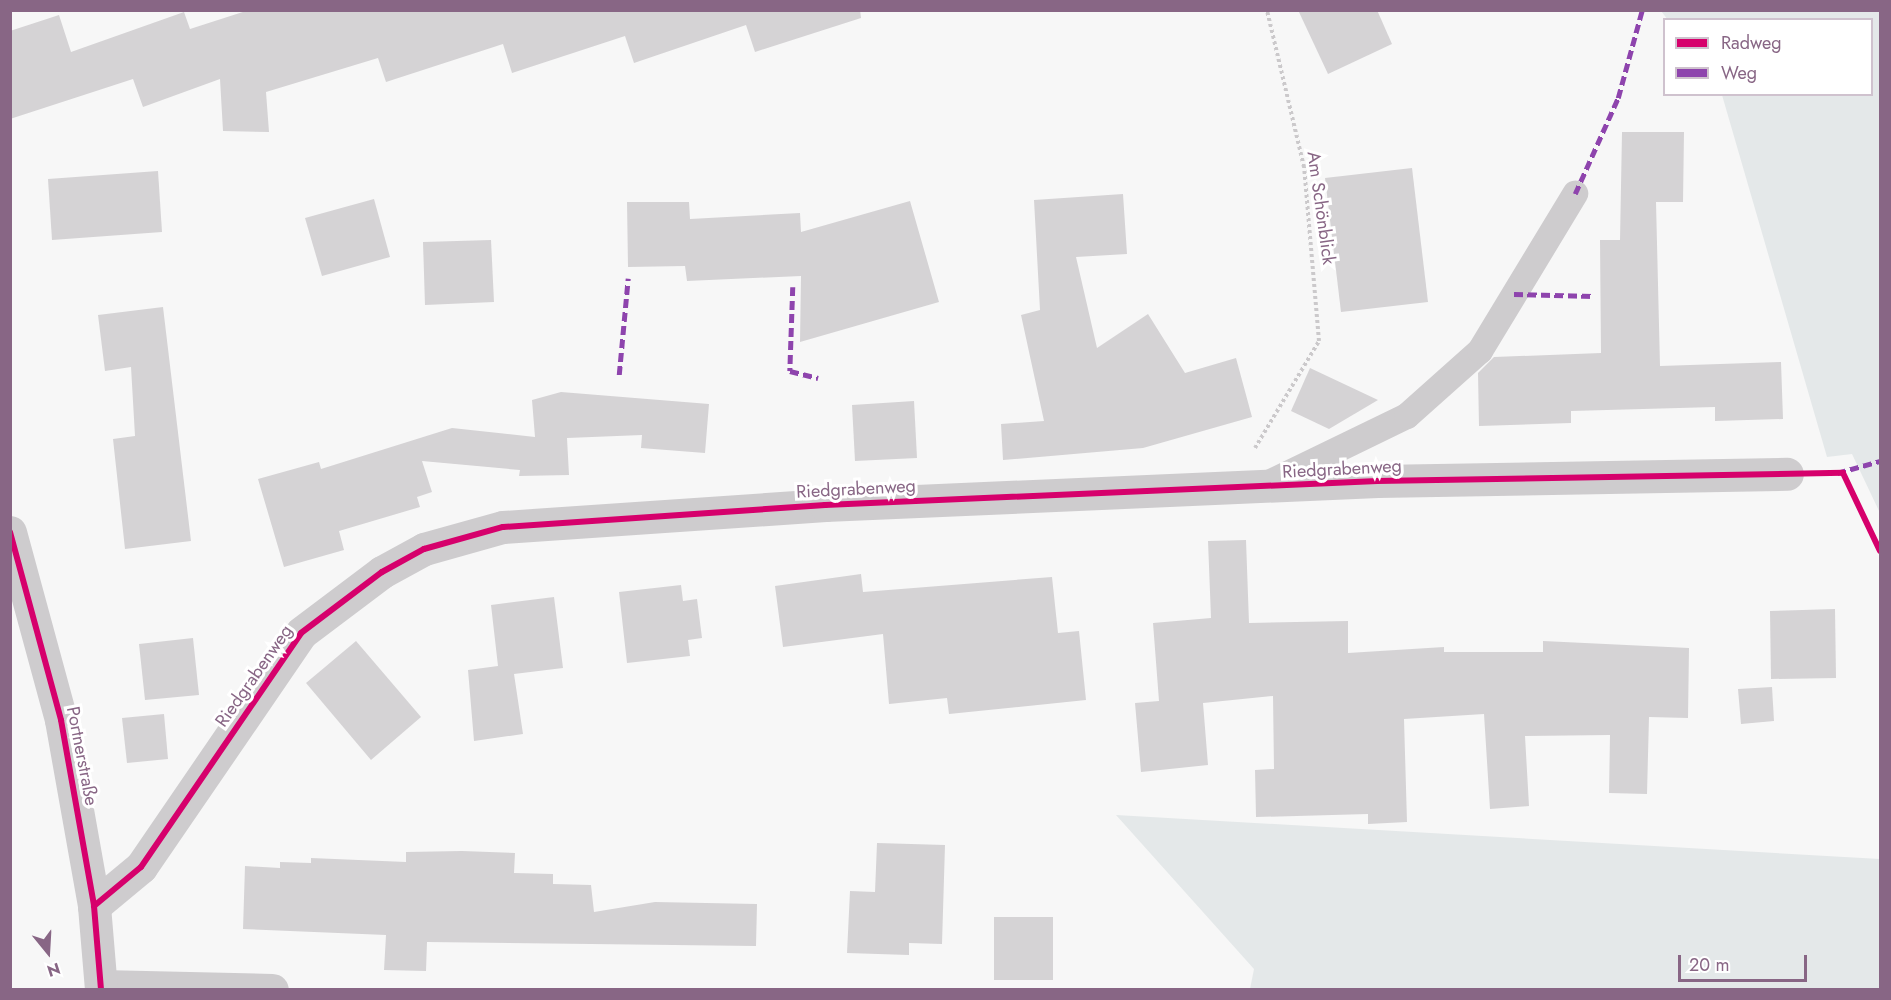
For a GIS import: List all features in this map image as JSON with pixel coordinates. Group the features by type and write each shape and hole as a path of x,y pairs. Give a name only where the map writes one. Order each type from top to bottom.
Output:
{"street":[{"name":"Riedgrabenweg","path":"94,906 141,867 301,633 373,577 424,549 503,527 630,517 1261,487 1787,474"},
{"name":"Portnerstraße","path":"10,532 61,720 94,906 101,988"},
{"path":"101,988 272,990"}],"lane":[{"path":"1261,487 1407,416 1480,351 1575,194"}],"shaded area":[{"path":"1661,11 1880,11 1880,513 1852,454 1827,457 1722,96 1873,96 1873,18 1666,18"},
{"path":"1116,815 1880,859 1880,989 1250,989 1254,969"}],"building":[{"path":"249,10 860,10 861,18 755,52 746,25 634,63 625,36 512,73 503,44 386,82 378,58 266,92 269,132 223,131 220,79 143,107 133,79 10,119 10,31 59,15 71,52 184,12 190,29"},
{"path":"1298,10 1377,10 1392,44 1328,74"},
{"path":"1622,132 1684,132 1683,202 1656,202 1660,366 1781,362 1783,419 1715,421 1715,407 1571,411 1571,423 1479,426 1478,373 1494,357 1601,353 1600,240 1620,240"},
{"path":"1412,168 1428,302 1341,312 1325,178"},
{"path":"158,171 162,232 52,240 48,179"},
{"path":"1123,194 1127,254 1076,257 1097,348 1148,314 1185,373 1236,358 1252,417 1143,448 1003,460 1001,424 1044,421 1021,315 1040,310 1034,200"},
{"path":"374,199 390,257 322,276 305,218"},
{"path":"910,201 939,302 800,342 801,276 687,281 685,266 628,267 627,202 689,202 690,219 800,213 801,232"},
{"path":"491,240 494,302 425,305 423,242"},
{"path":"163,307 191,541 125,549 113,439 135,436 131,367 105,371 98,315"},
{"path":"1310,368 1378,400 1329,429 1291,411"},
{"path":"561,392 709,404 705,453 641,448 642,435 567,438 569,475 519,476 520,470 422,461 432,492 417,497 420,507 339,531 344,550 284,567 258,479 319,462 321,469 452,428 535,437 532,400"},
{"path":"914,401 917,458 855,461 852,405"},
{"path":"1246,540 1249,623 1348,621 1348,653 1444,647 1444,652 1543,652 1543,641 1689,648 1688,718 1649,717 1647,794 1609,793 1610,735 1525,736 1529,806 1490,809 1484,714 1404,719 1407,822 1368,824 1368,814 1256,817 1255,770 1274,769 1273,696 1203,703 1208,765 1141,772 1135,703 1159,701 1153,623 1211,618 1208,541"},
{"path":"861,574 863,592 1052,577 1058,633 1079,631 1086,700 949,714 947,698 889,704 883,634 783,647 775,586"},
{"path":"681,585 683,601 697,599 702,638 688,640 690,656 627,663 619,592"},
{"path":"554,597 563,668 514,674 523,734 474,741 468,670 498,666 491,605"},
{"path":"1835,609 1836,678 1771,679 1770,611"},
{"path":"193,638 199,695 145,700 139,644"},
{"path":"356,641 421,717 371,760 306,683"},
{"path":"1772,687 1774,721 1741,724 1738,689"},
{"path":"164,714 168,759 127,763 122,718"},
{"path":"877,843 945,845 942,944 909,943 909,955 847,953 850,891 875,892"},
{"path":"406,852 515,853 514,873 553,874 553,884 591,885 594,912 655,902 757,904 756,946 427,942 426,971 384,970 386,935 243,929 245,866 280,868 280,862 311,863 311,858 406,862"},
{"path":"994,917 1053,917 1053,980 994,980"}],"marked path":[{"path":"1575,194 1618,98 1642,10"},
{"path":"619,375 628,278"},
{"path":"793,287 790,371 818,378"},
{"path":"1514,294 1593,296"},
{"path":"1837,473 1880,461"}],"cycle path":[{"path":"94,906 141,867 301,633 382,572 424,549 503,527 825,505 1377,481 1843,473 1880,551"},
{"path":"10,532 61,720 94,906 101,990"}]}
